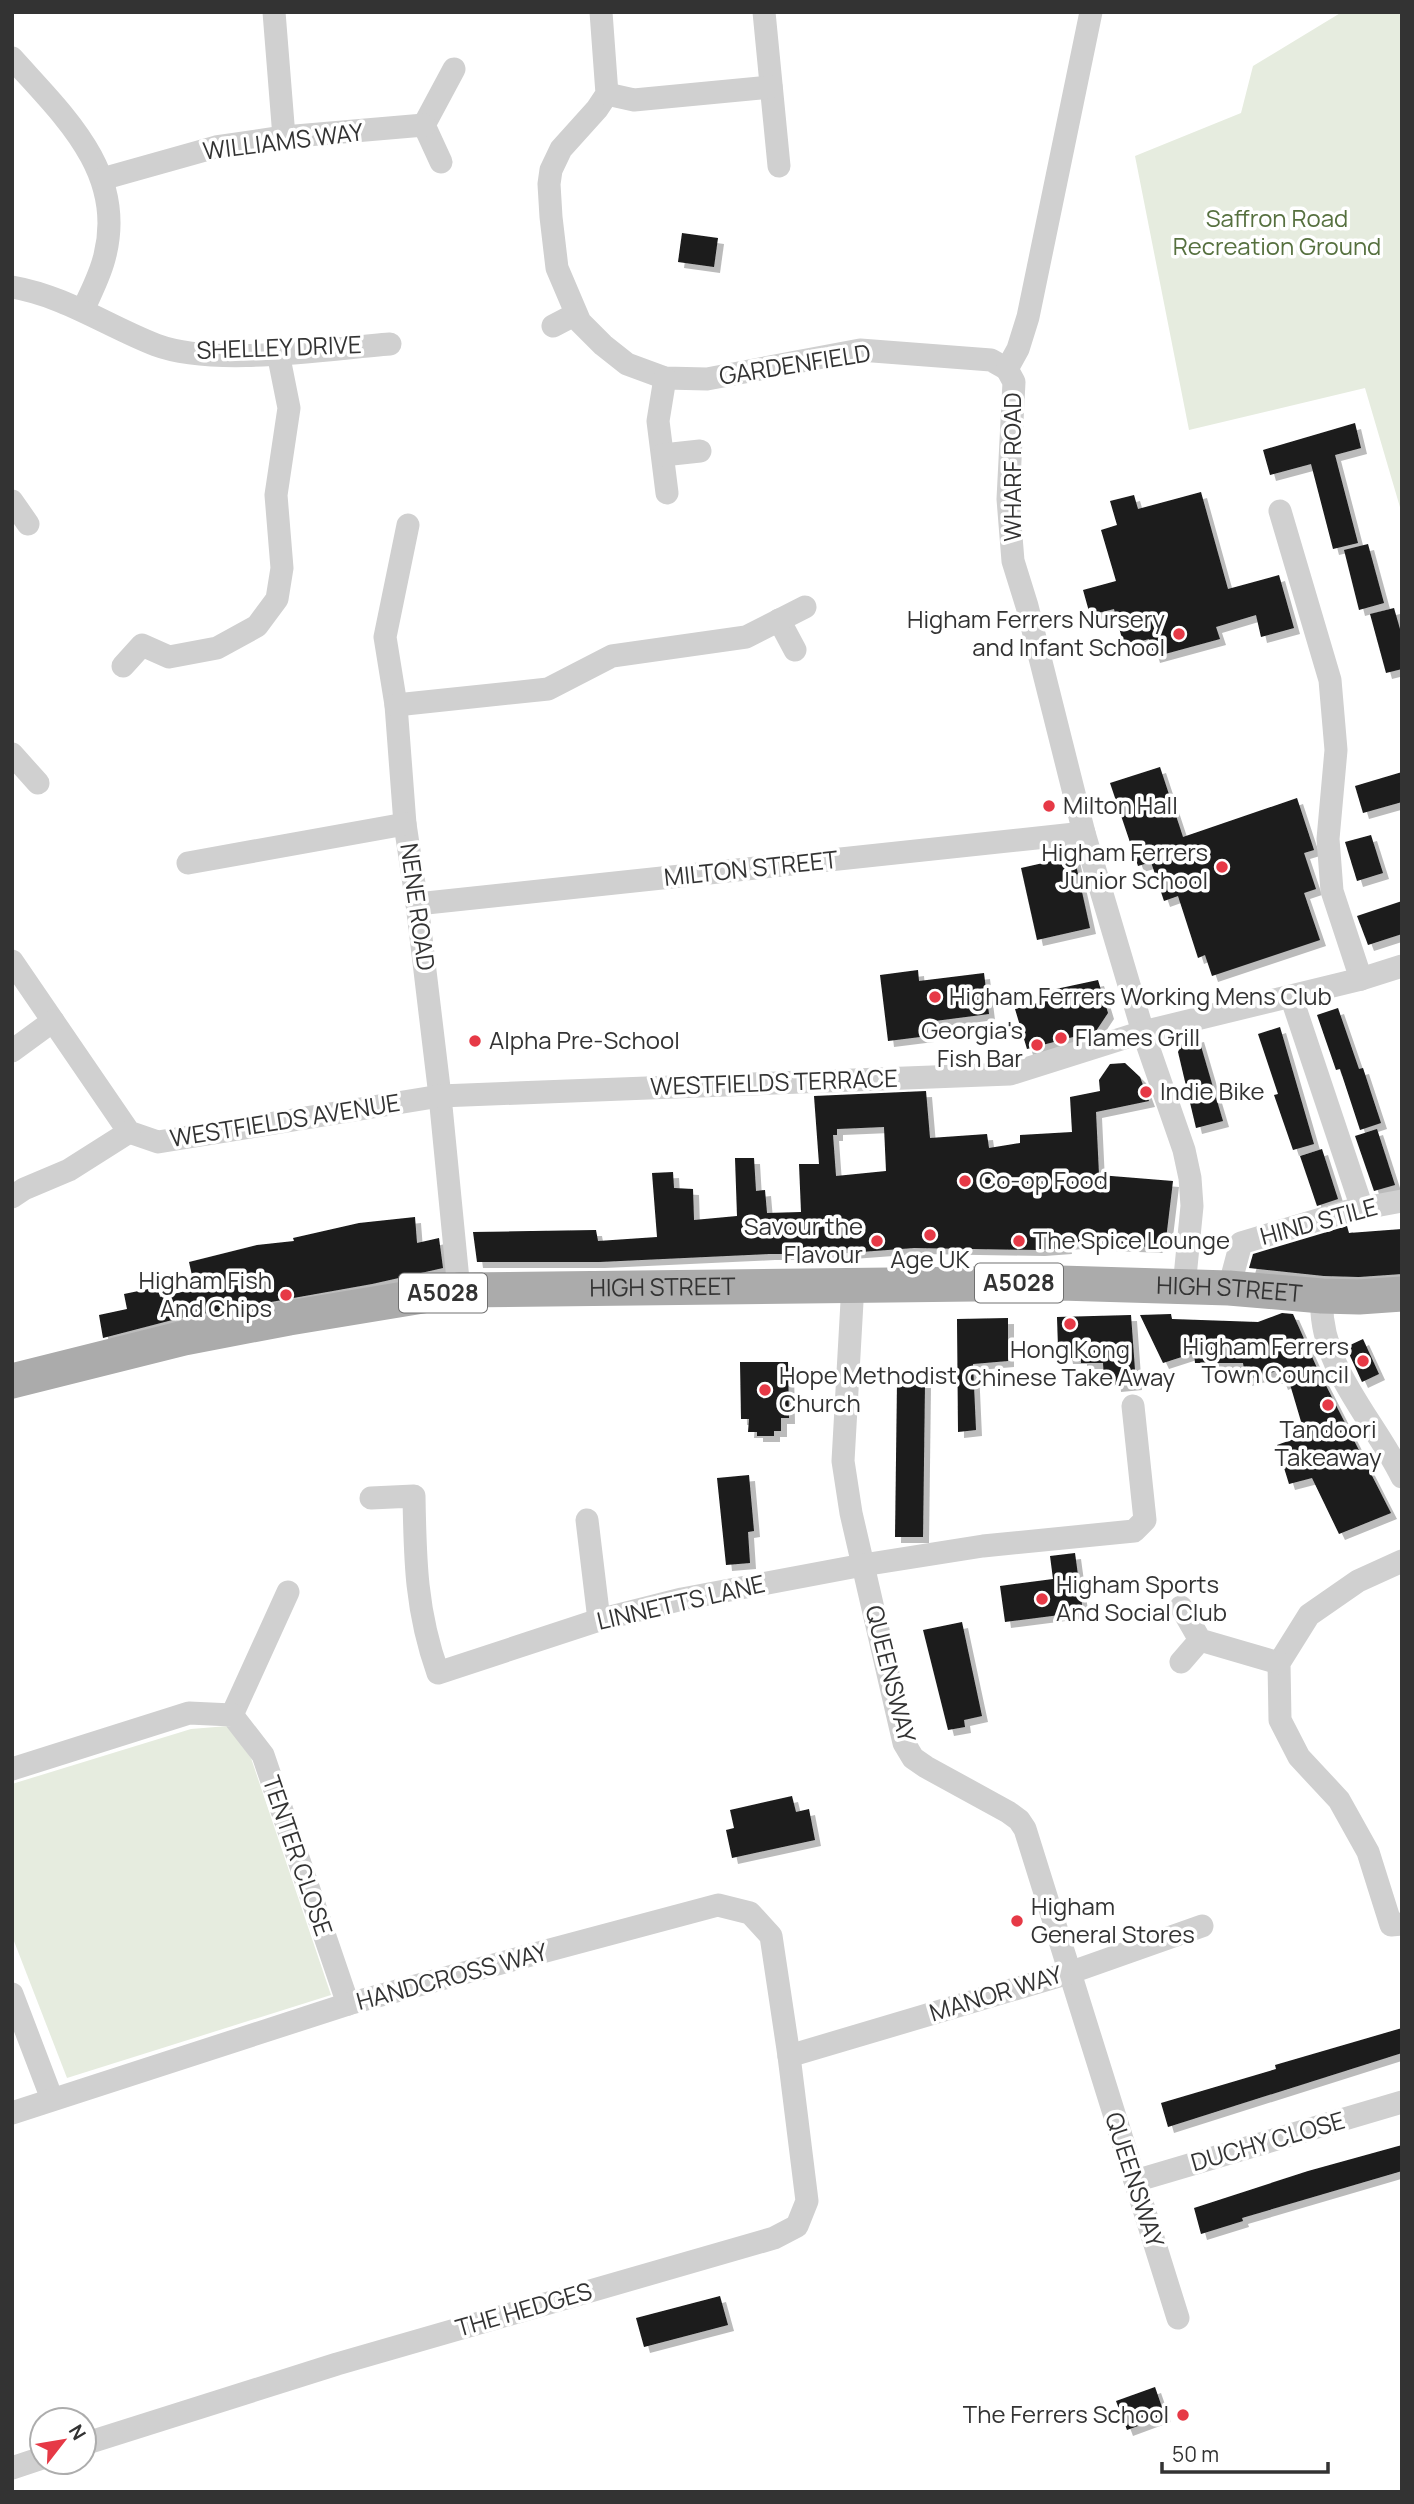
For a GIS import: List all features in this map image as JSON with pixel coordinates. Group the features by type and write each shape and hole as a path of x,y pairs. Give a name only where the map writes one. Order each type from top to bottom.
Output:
{"main road":[{"name":"HIGH STREET","path":"12,1381 197,1336 459,1290 1060,1283 1229,1288 1322,1296"},
{"name":"A5028","path":"1322,1296 1402,1294"}],"street":[{"path":"274,12 284,137"},
{"path":"601,12 607,94 634,100 771,88"},
{"path":"764,12 779,166"},
{"name":"WHARF ROAD","path":"1091,12 1028,317 1018,349 1007,369 1014,382 1008,499 1013,561 1027,606 1084,833 1143,1032 1177,1124 1191,1178 1192,1206 1184,1287"},
{"path":"12,58 86,145 102,179 110,216 106,252 83,310"},
{"path":"442,162 424,125 454,69"},
{"name":"GARDENFIELD","path":"607,94 561,149 551,170 551,217 557,268 576,314 603,345 627,364 665,378 707,379 860,350 991,360 1007,369"},
{"name":"WILLIAMS WAY","path":"102,179 216,147 284,137 424,125"},
{"name":"SHELLEY DRIVE","path":"12,287 36,291 156,345 205,355 278,353 390,344"},
{"path":"553,326 576,314"},
{"path":"123,666 142,645 169,657 217,648 257,626 277,598 282,568 276,495 289,408 278,353"},
{"path":"665,378 658,421 667,493"},
{"path":"663,454 700,451"},
{"path":"12,500 28,524"},
{"path":"1280,510 1330,680 1336,750 1328,839 1332,891 1361,979"},
{"name":"NENE ROAD","path":"408,525 385,637 396,705 405,824 418,904 459,1290"},
{"path":"396,705 548,689 612,656 746,637 805,607"},
{"path":"779,620 795,650"},
{"path":"13,759 38,783"},
{"path":"188,863 405,824"},
{"name":"MILTON STREET","path":"418,904 1084,833"},
{"path":"12,961 129,1132 69,1170 12,1197"},
{"name":"WESTFIELDS TERRACE","path":"440,1096 1010,1074 1143,1032 1361,979 1402,966"},
{"path":"1291,996 1362,1209"},
{"path":"12,1051 53,1021"},
{"name":"WESTFIELDS AVENUE","path":"129,1132 158,1142 440,1096"},
{"name":"HIND STILE","path":"1229,1288 1241,1243 1289,1227 1402,1200"},
{"name":"QUEENSWAY","path":"853,1284 843,1461 851,1513 904,1743 913,1758 926,1768 1019,1820 1025,1829 1178,2318"},
{"path":"1322,1296 1321,1315 1348,1389 1392,1456 1402,1477"},
{"name":"LINNETTS LANE","path":"371,1497 414,1496 415,1574 428,1644 438,1673 599,1620 682,1599 983,1546 1134,1531 1145,1520 1133,1406"},
{"path":"587,1520 599,1620"},
{"path":"1402,1561 1358,1581 1309,1615 1279,1663 1280,1720 1299,1757 1339,1800 1368,1852 1391,1925 1402,1924"},
{"path":"12,1769 189,1713 233,1715 288,1592"},
{"path":"1181,1607 1200,1640 1279,1663"},
{"path":"1181,1662 1200,1640"},
{"name":"TENTER CLOSE","path":"233,1715 263,1755 348,2004"},
{"name":"HANDCROSS WAY","path":"12,2113 348,2004 718,1905 750,1913 771,1936 789,2056"},
{"name":"MANOR WAY","path":"789,2056 1069,1973 1202,1926"},
{"path":"12,1994 52,2099"},
{"name":"THE HEDGES","path":"98,2440 337,2364 774,2238 797,2226 807,2201 789,2056"},
{"name":"DUCHY CLOSE","path":"1135,2181 1402,2102"}],"green space":[{"name":"Saffron Road Recreation Ground","path":"1342,12 1402,12 1402,514 1365,388 1189,430 1135,156 1241,113 1253,66"},
{"path":"228,1726 251,1758 331,1995 67,2078 12,1936 12,1784 191,1729"}],"building":[{"path":"682,233 718,238 714,267 678,262"},
{"path":"1355,423 1361,448 1335,455 1358,543 1333,549 1311,464 1270,475 1263,450"},
{"path":"1201,492 1228,589 1279,575 1294,628 1261,637 1256,615 1216,627 1220,639 1154,657 1149,639 1124,646 1114,609 1090,615 1083,590 1116,581 1101,530 1117,525 1110,501 1134,495 1138,509"},
{"path":"1368,544 1384,603 1359,610 1344,550"},
{"path":"1394,608 1402,636 1402,669 1386,673 1370,614"},
{"path":"1160,767 1183,837 1297,798 1314,850 1304,853 1316,889 1304,893 1320,940 1212,976 1205,955 1198,958 1178,896 1164,901 1151,862 1138,866 1110,783"},
{"path":"1402,772 1402,802 1363,813 1355,786"},
{"path":"1371,835 1383,873 1357,881 1345,842"},
{"path":"1074,856 1090,928 1037,940 1021,868"},
{"path":"1402,901 1402,934 1368,945 1357,916"},
{"name":"Higham Ferrers Working Mens Club","path":"918,970 919,981 984,973 989,1014 927,1022 928,1036 888,1041 880,975"},
{"path":"1098,980 1108,1013 1096,1031 1027,1049 1015,1009 1045,1001 1042,992"},
{"path":"1338,1008 1359,1069 1363,1068 1381,1123 1360,1130 1340,1069 1336,1070 1317,1015"},
{"path":"1280,1027 1314,1144 1293,1150 1274,1095 1278,1094 1258,1034"},
{"path":"1198,1036 1223,1121 1196,1128 1178,1052 1184,1039"},
{"path":"1125,1063 1140,1077 1149,1101 1096,1112 1099,1175 1173,1181 1166,1239 1156,1247 1109,1245 1109,1240 1065,1244 1066,1248 1039,1250 914,1248 834,1254 769,1254 599,1262 477,1262 473,1232 596,1230 598,1241 657,1237 652,1173 673,1172 674,1188 693,1189 694,1220 737,1216 735,1158 754,1158 756,1191 765,1190 767,1213 801,1212 799,1164 819,1164 814,1096 926,1091 930,1138 987,1134 989,1148 1020,1143 1020,1135 1072,1132 1070,1097 1100,1091 1099,1080 1110,1064","holes":["884,1127 886,1171 836,1176 833,1135 837,1135 837,1129"]},
{"path":"1377,1129 1395,1185 1374,1191 1355,1136"},
{"path":"1322,1149 1338,1199 1317,1206 1300,1156"},
{"path":"415,1217 417,1243 439,1238 443,1268 372,1284 180,1318 103,1338 99,1315 127,1309 124,1294 158,1287 160,1297 195,1289 189,1262 257,1245 294,1241 293,1238 359,1223"},
{"path":"1347,1226 1349,1233 1402,1229 1402,1274 1324,1276 1249,1268 1253,1254"},
{"path":"1282,1313 1293,1314 1317,1368 1391,1513 1339,1534 1312,1478 1289,1484 1277,1445 1305,1435 1289,1381 1282,1384 1277,1371 1246,1380 1243,1363 1195,1363 1194,1353 1163,1363 1140,1315 1171,1314 1172,1319 1258,1322"},
{"path":"1131,1315 1136,1384 1115,1386 1114,1375 1104,1377 1103,1363 1081,1363 1081,1358 1067,1358 1065,1347 1058,1348 1057,1317"},
{"path":"1008,1318 1008,1361 973,1364 976,1430 958,1432 957,1319"},
{"name":"Higham Ferrers Town Council","path":"1363,1339 1379,1374 1362,1382 1346,1347"},
{"name":"Hope Methodist Church","path":"740,1362 788,1362 789,1418 781,1418 781,1431 774,1431 774,1436 757,1436 757,1432 748,1432 749,1419 741,1419"},
{"path":"897,1382 925,1382 923,1537 895,1537"},
{"path":"749,1475 754,1531 748,1532 750,1563 726,1565 717,1478"},
{"name":"Higham Sports And Social Club","path":"1075,1553 1083,1612 1005,1622 1000,1586 1053,1579 1050,1556"},
{"path":"962,1622 982,1716 964,1720 965,1727 948,1730 923,1630"},
{"path":"792,1796 796,1812 809,1809 815,1840 732,1858 726,1830 734,1828 730,1810"},
{"path":"1402,2028 1402,2053 1168,2127 1161,2103 1276,2069 1275,2065"},
{"path":"1402,2145 1402,2171 1242,2218 1243,2221 1201,2234 1194,2208 1308,2171"},
{"path":"720,2296 728,2325 644,2347 636,2318"},
{"path":"1155,2387 1165,2416 1127,2430 1116,2401"}],"place":[{"name":"Higham Ferrers Nursery and Infant School","path":"1179,634"},
{"name":"Milton Hall","path":"1049,806"},
{"name":"Higham Ferrers Junior School","path":"1222,867"},
{"name":"Higham Ferrers Working Mens Club","path":"935,997"},
{"name":"Flames Grill","path":"1061,1038"},
{"name":"Alpha Pre-School","path":"475,1041"},
{"name":"Georgia's Fish Bar","path":"1037,1045"},
{"name":"Indie Bike","path":"1146,1092"},
{"name":"Co-op Food","path":"965,1181"},
{"name":"Age UK","path":"930,1235"},
{"name":"Savour the Flavour","path":"877,1241"},
{"name":"The Spice Lounge","path":"1019,1241"},
{"name":"Higham Fish And Chips","path":"286,1295"},
{"name":"Hong Kong Chinese Take Away","path":"1070,1324"},
{"name":"Higham Ferrers Town Council","path":"1363,1361"},
{"name":"Hope Methodist Church","path":"765,1390"},
{"name":"Tandoori Takeaway","path":"1328,1405"},
{"name":"Higham Sports And Social Club","path":"1042,1599"},
{"name":"Higham General Stores","path":"1017,1921"},
{"name":"The Ferrers School","path":"1183,2415"}]}
